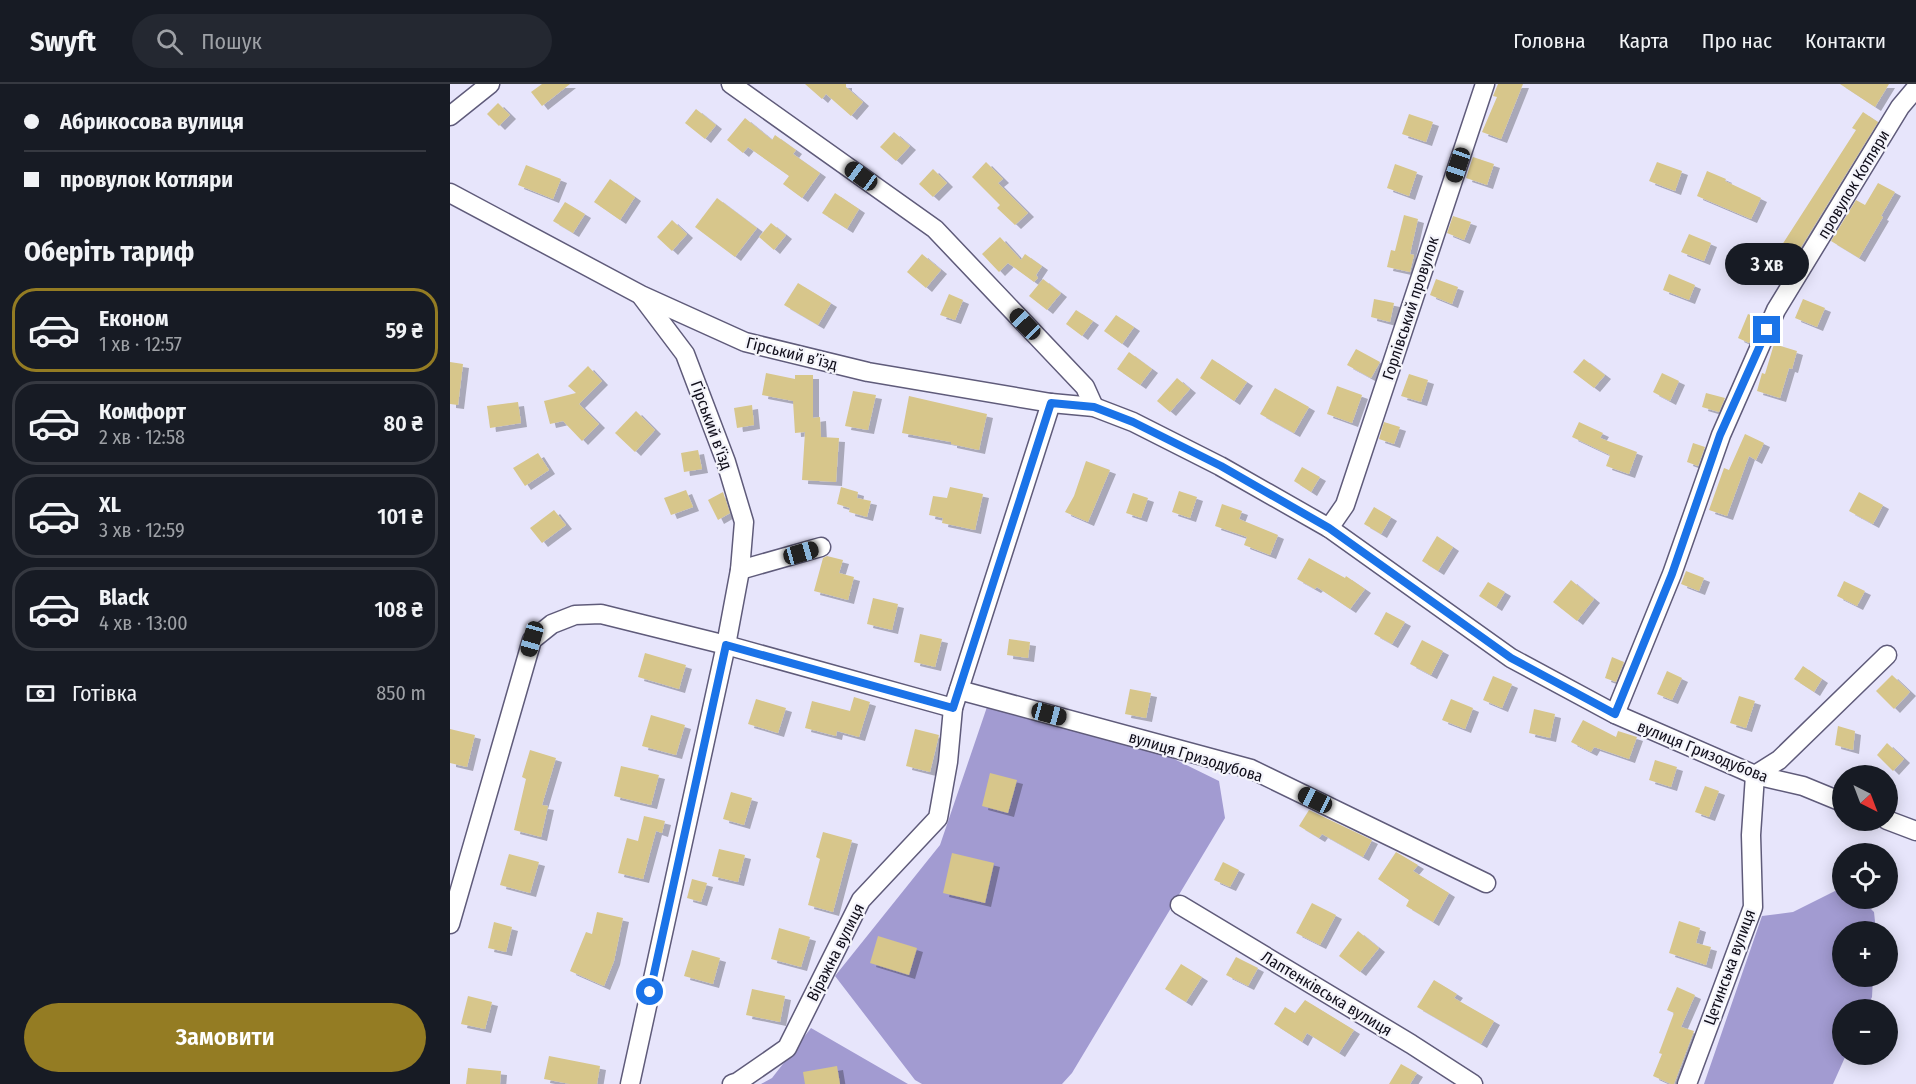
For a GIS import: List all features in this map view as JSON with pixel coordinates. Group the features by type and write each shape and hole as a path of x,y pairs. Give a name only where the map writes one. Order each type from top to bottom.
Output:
{"street":[{"path":"450,116 490,84"},
{"path":"731,84 935,229 1085,387 1094,407"},
{"name":"Горлівський провулок","path":"1329,528 1345,505 1485,84"},
{"name":"провулок Котляри","path":"1615,714 1672,574 1720,435 1776,309 1900,107 1916,88"},
{"name":"Гірський в’їзд","path":"450,193 641,295 745,342 868,372 1051,403 1094,407"},
{"name":"Гірський в'їзд","path":"630,1084 726,645 740,570 744,522 726,462 685,354 641,295"},
{"path":"450,924 532,639 552,624 575,615 601,614 726,645 953,708 1051,403"},
{"name":"вулиця Гризодубова","path":"1094,407 1133,422 1221,466 1329,528 1511,658 1615,714 1755,775 1803,786 1832,798"},
{"path":"740,570 821,547"},
{"path":"1755,775 1779,760 1887,655"},
{"name":"вулиця Гризодубова","path":"959,690 1251,769 1486,883"},
{"name":"Віражна вулиця","path":"732,1084 787,1048 861,900 938,818 948,762 953,708"},
{"name":"Цетинська вулиця","path":"1687,1084 1753,907 1750,835 1755,775"},
{"path":"1898,824 1916,831"},
{"name":"Лаптенківська вулиця","path":"1180,904 1473,1084"}],"shaded area":[{"path":"988,704 1115,730 1219,781 1225,818 1072,1073 1062,1084 922,1084 915,1080 835,976 940,845"},
{"path":"1832,892 1832,909 1871,909 1874,912 1875,921 1832,921 1832,987 1872,987 1871,999 1832,999 1832,1065 1842,1065 1833,1084 1704,1084 1762,916 1793,912"},
{"path":"811,1028 908,1084 761,1084 772,1078"}],"building":[{"path":"542,84 570,84 542,106 531,92"},
{"path":"805,84 846,84 846,87 863,102 851,116 826,94 822,99"},
{"path":"1498,84 1523,84 1501,139 1482,132 1497,97 1493,96"},
{"path":"1840,84 1889,84 1875,107"},
{"path":"498,103 510,115 499,126 487,114"},
{"path":"696,109 716,125 705,139 685,123"},
{"path":"1863,112 1878,122 1795,257 1780,248 1856,130 1852,128"},
{"path":"1409,114 1433,122 1426,142 1402,134"},
{"path":"745,118 772,140 775,135 796,150 793,154 820,173 802,198 783,184 789,176 748,147 743,153 727,140"},
{"path":"894,132 910,146 896,161 880,147"},
{"path":"1473,157 1494,164 1487,185 1466,178"},
{"path":"986,162 1003,179 998,183 1028,213 1015,225 997,208 1000,205 972,177"},
{"path":"1657,162 1682,171 1675,191 1649,181"},
{"path":"1395,164 1417,172 1409,196 1387,188"},
{"path":"526,165 561,179 553,199 518,185"},
{"path":"933,169 947,183 933,197 919,184"},
{"path":"1707,171 1761,198 1751,219 1697,196"},
{"path":"610,179 635,197 620,220 594,202"},
{"path":"1878,183 1895,192 1859,258 1831,241 1856,200 1865,205"},
{"path":"835,193 859,209 847,229 822,213"},
{"path":"717,198 757,228 735,257 695,227"},
{"path":"565,202 585,214 573,233 553,221"},
{"path":"1404,215 1418,219 1410,254 1414,255 1410,272 1387,267 1391,250 1395,251"},
{"path":"1453,216 1471,222 1464,240 1447,233"},
{"path":"672,220 687,234 672,251 657,237"},
{"path":"771,223 786,235 774,250 759,237"},
{"path":"1689,234 1711,243 1704,261 1681,252"},
{"path":"1000,237 1021,260 1025,254 1042,266 1034,282 1008,263 999,272 982,254"},
{"path":"922,254 941,270 926,288 907,272"},
{"path":"1669,274 1695,285 1689,300 1663,290"},
{"path":"1043,279 1061,293 1047,310 1029,296"},
{"path":"1436,279 1458,287 1452,304 1430,295"},
{"path":"798,283 831,303 818,325 784,305"},
{"path":"949,294 963,300 955,320 940,315"},
{"path":"1374,299 1394,303 1390,322 1371,317"},
{"path":"1803,299 1825,308 1817,327 1795,318"},
{"path":"1076,310 1093,321 1082,336 1066,324"},
{"path":"1748,314 1760,319 1749,343 1738,338"},
{"path":"1116,315 1134,327 1122,344 1104,331"},
{"path":"1774,344 1797,351 1780,398 1757,391"},
{"path":"1356,349 1380,362 1371,378 1347,365"},
{"path":"1129,352 1152,369 1140,385 1117,369"},
{"path":"1212,359 1247,382 1234,401 1200,378"},
{"path":"1584,359 1605,375 1594,388 1573,372"},
{"path":"450,362 463,364 458,405 450,404"},
{"path":"588,366 602,381 579,404 599,424 582,441 563,421 550,424 544,401 576,393 568,386"},
{"path":"766,373 795,379 795,375 813,375 813,418 820,417 821,437 839,438 836,482 802,480 805,432 795,433 793,401 762,395"},
{"path":"1662,373 1679,381 1670,401 1653,392"},
{"path":"1409,374 1428,380 1421,402 1401,396"},
{"path":"1177,378 1190,389 1170,412 1157,401"},
{"path":"1337,386 1362,395 1352,423 1327,414"},
{"path":"1275,388 1309,407 1294,433 1260,414"},
{"path":"853,391 876,395 868,430 845,426"},
{"path":"1706,393 1725,398 1719,412 1702,407"},
{"path":"909,396 987,414 979,450 902,433"},
{"path":"518,402 521,423 490,428 487,406"},
{"path":"752,405 754,425 737,428 734,408"},
{"path":"636,411 655,430 635,452 615,433"},
{"path":"1384,422 1400,427 1394,444 1379,439"},
{"path":"1579,422 1603,433 1600,438 1637,452 1629,474 1606,466 1610,455 1572,437"},
{"path":"1745,434 1764,443 1756,460 1749,456 1727,516 1709,510 1724,468 1729,470"},
{"path":"1693,443 1705,447 1698,466 1687,462"},
{"path":"698,450 702,469 684,472 681,453"},
{"path":"538,453 549,470 525,486 513,468"},
{"path":"1086,461 1110,470 1088,522 1065,512 1074,496"},
{"path":"1302,467 1320,477 1311,492 1294,481"},
{"path":"841,487 858,492 857,498 871,501 867,517 849,512 850,508 837,504"},
{"path":"950,487 983,494 975,530 942,523 943,518 929,515 933,496 947,498"},
{"path":"686,490 693,507 671,515 664,498"},
{"path":"1179,491 1197,497 1190,518 1172,512"},
{"path":"723,492 730,513 718,520 708,500"},
{"path":"1859,492 1883,505 1873,524 1849,511"},
{"path":"1133,493 1148,498 1141,518 1126,513"},
{"path":"1222,504 1242,511 1239,519 1278,535 1270,555 1244,545 1247,537 1215,526"},
{"path":"1374,507 1391,517 1381,534 1364,524"},
{"path":"554,510 566,525 542,543 530,528"},
{"path":"1437,536 1453,547 1438,571 1422,561"},
{"path":"827,556 843,560 839,573 854,577 848,600 814,591 823,558"},
{"path":"1309,558 1345,578 1346,576 1365,589 1350,609 1317,587 1315,589 1297,579"},
{"path":"1686,571 1704,578 1699,591 1681,584"},
{"path":"1571,580 1594,599 1577,621 1553,602"},
{"path":"1844,581 1865,591 1857,606 1837,596"},
{"path":"1488,582 1505,592 1496,607 1479,596"},
{"path":"873,598 898,604 892,630 867,624"},
{"path":"1386,612 1405,622 1392,644 1374,634"},
{"path":"920,634 942,639 935,667 914,662"},
{"path":"1009,639 1030,642 1028,658 1007,655"},
{"path":"1422,640 1443,651 1431,675 1410,664"},
{"path":"645,653 686,665 679,689 638,677"},
{"path":"1612,657 1624,662 1616,682 1605,678"},
{"path":"1803,666 1822,679 1814,692 1794,679"},
{"path":"1667,671 1682,678 1672,700 1657,694"},
{"path":"1892,675 1910,692 1894,709 1876,691"},
{"path":"1493,676 1512,684 1502,708 1483,700"},
{"path":"1130,689 1151,693 1146,718 1125,714"},
{"path":"1739,696 1755,701 1746,728 1730,723"},
{"path":"854,697 870,702 859,737 837,731 836,736 805,728 812,701 850,711"},
{"path":"756,699 786,708 778,733 748,724"},
{"path":"1451,699 1473,708 1465,729 1442,720"},
{"path":"1534,709 1555,714 1550,738 1529,733"},
{"path":"651,715 685,725 676,755 642,746"},
{"path":"1583,720 1616,737 1618,731 1637,737 1629,759 1594,747 1591,752 1571,742"},
{"path":"1838,726 1855,731 1853,750 1835,745"},
{"path":"450,729 475,735 467,767 450,763"},
{"path":"915,729 939,735 930,772 906,766"},
{"path":"1887,743 1904,759 1898,766 1887,765 1877,755"},
{"path":"530,750 556,758 542,805 548,806 541,837 514,830 526,779 522,777"},
{"path":"1655,760 1677,767 1671,787 1649,780"},
{"path":"621,766 659,775 651,805 614,796"},
{"path":"990,773 1017,780 1008,813 982,806"},
{"path":"1705,786 1719,791 1709,817 1695,812"},
{"path":"731,792 752,798 744,825 723,819"},
{"path":"1309,810 1372,840 1363,857 1322,834 1319,838 1299,826"},
{"path":"644,816 665,821 662,833 656,831 643,879 618,873 627,838 638,841"},
{"path":"823,832 852,840 833,912 808,905 820,859 816,857"},
{"path":"719,849 745,855 738,882 712,876"},
{"path":"1396,852 1418,865 1413,871 1449,893 1433,922 1406,906 1409,900 1378,879"},
{"path":"952,853 994,863 985,903 943,893"},
{"path":"509,854 539,862 530,893 500,885"},
{"path":"1223,862 1239,870 1230,887 1214,880"},
{"path":"692,879 707,883 701,902 687,898"},
{"path":"1312,903 1336,915 1320,945 1296,933"},
{"path":"597,912 623,918 614,961 604,986 570,971 586,932 592,934"},
{"path":"1679,921 1700,928 1696,943 1711,947 1706,965 1669,953"},
{"path":"494,922 512,927 506,952 488,948"},
{"path":"779,928 810,937 801,967 771,959"},
{"path":"1358,931 1379,948 1360,972 1339,956"},
{"path":"878,936 917,948 909,975 870,963"},
{"path":"692,950 720,958 713,984 684,976"},
{"path":"1236,957 1258,968 1248,986 1226,975"},
{"path":"1181,964 1202,977 1186,1002 1165,989"},
{"path":"1434,980 1457,994 1454,998 1494,1021 1481,1044 1417,1007"},
{"path":"1677,987 1695,995 1681,1027 1694,1031 1674,1084 1671,1084 1653,1076 1674,1013 1667,1010"},
{"path":"752,989 785,996 780,1022 746,1015"},
{"path":"468,996 492,1002 485,1029 461,1024"},
{"path":"1305,1000 1354,1030 1339,1053 1307,1033 1302,1042 1274,1024 1285,1007 1295,1013"},
{"path":"549,1056 600,1066 597,1084 570,1084 544,1079"},
{"path":"1401,1064 1417,1073 1410,1084 1389,1084"},
{"path":"837,1066 840,1084 805,1084 803,1072"},
{"path":"468,1068 501,1071 500,1084 466,1084"}],"route":[{"path":"650,992 726,645 953,708 1051,403 1094,407 1133,422 1221,466 1329,528 1511,658 1615,714 1672,574 1720,435 1767,330"}]}
